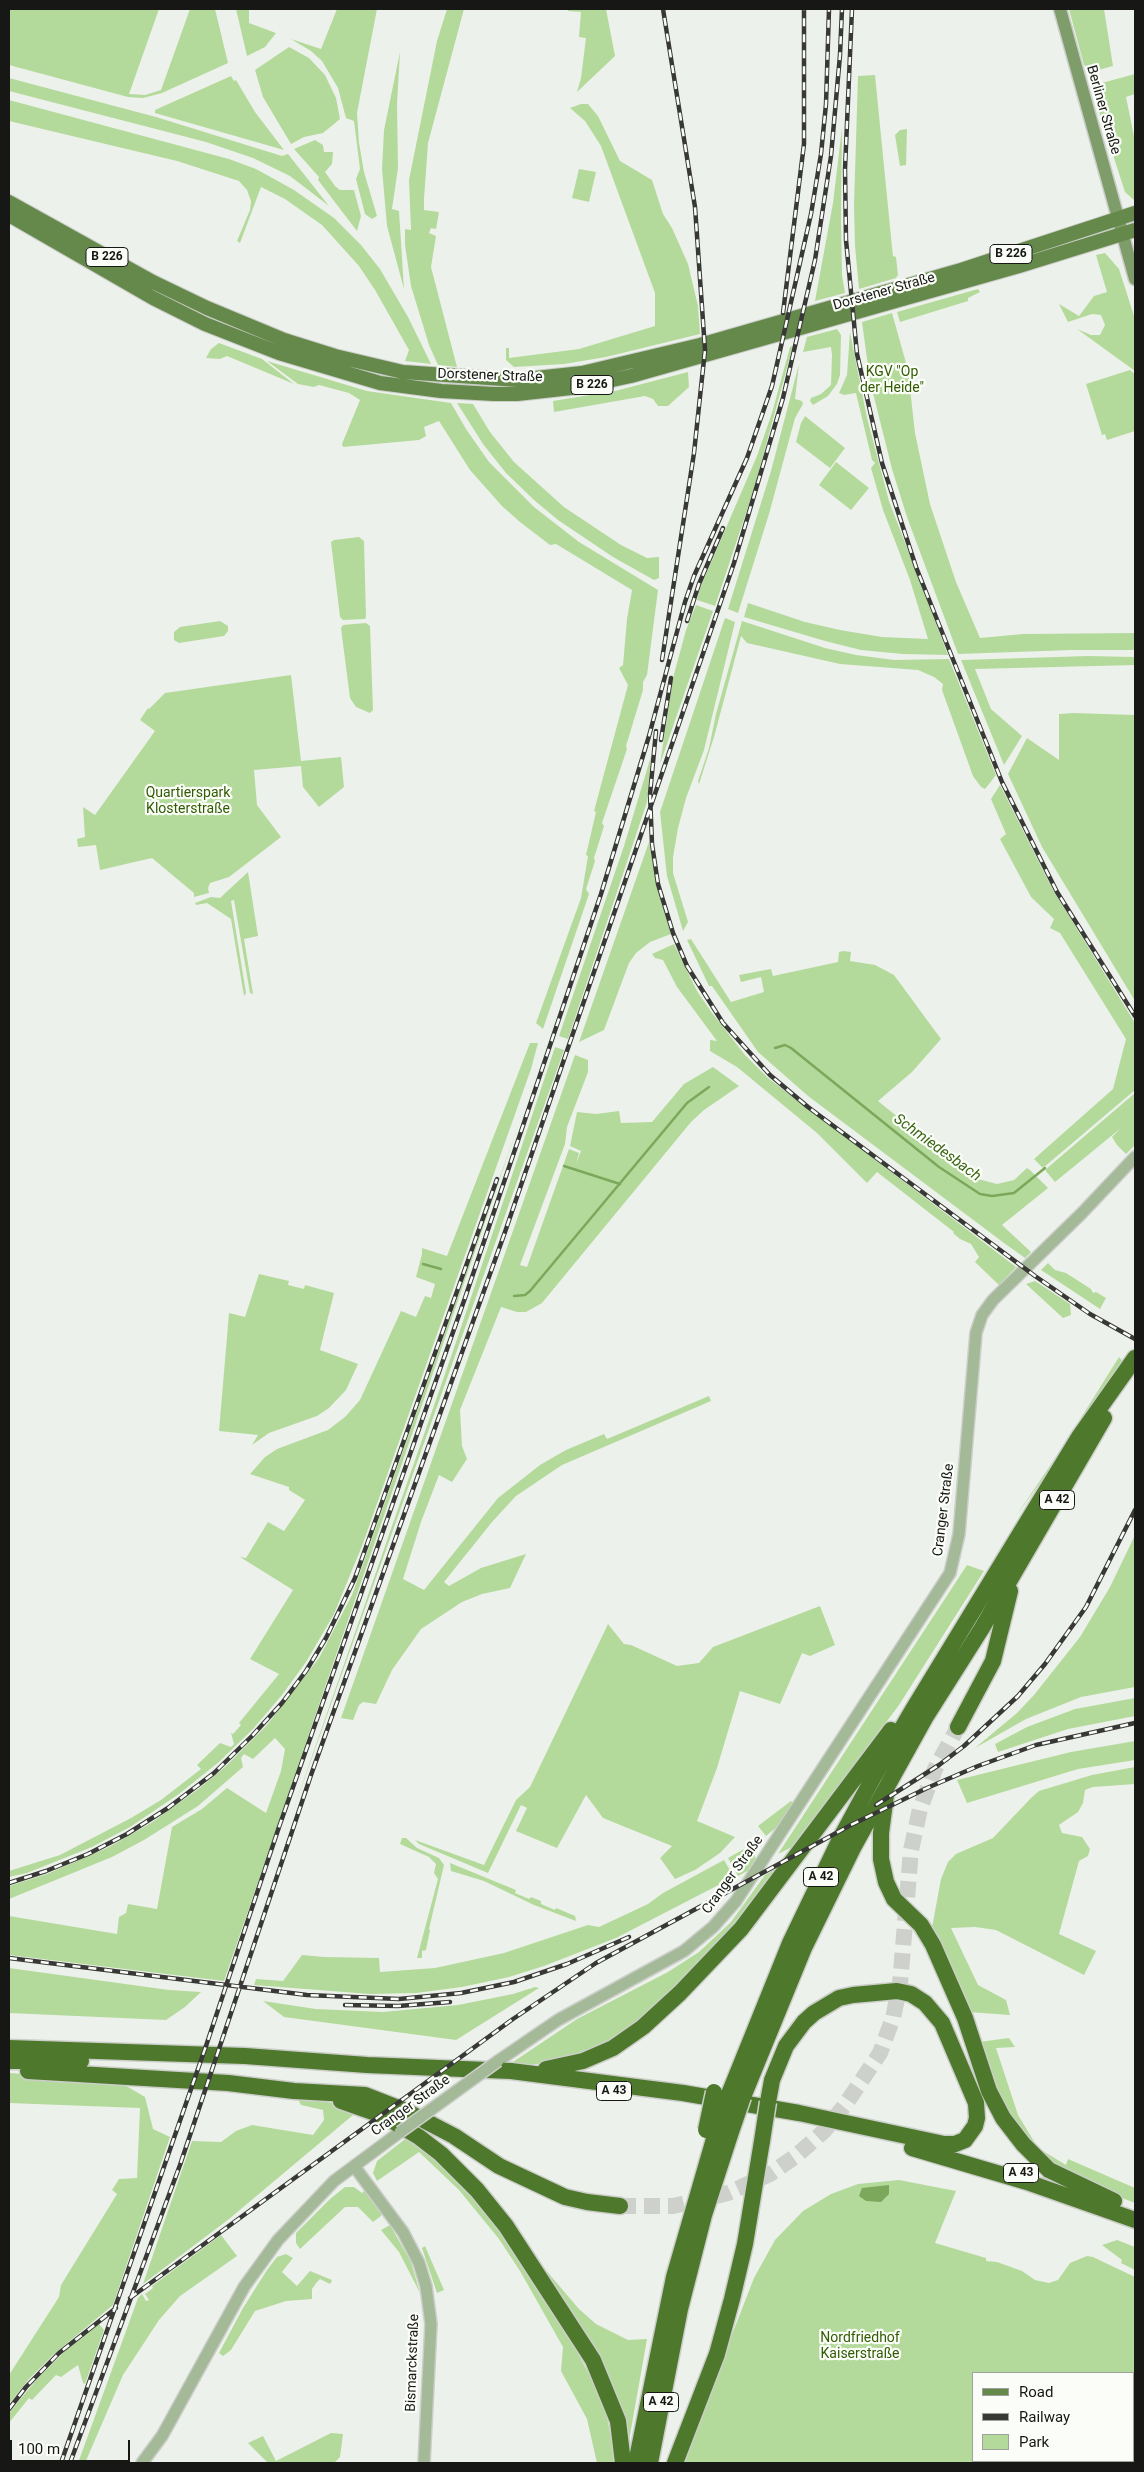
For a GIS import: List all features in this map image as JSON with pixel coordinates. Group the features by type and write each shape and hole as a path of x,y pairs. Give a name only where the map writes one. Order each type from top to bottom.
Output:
{"highway":[{"name":"A 42","path":"673,2312 677,2236 718,2132 729,2094 759,2016 813,1894 869,1787 936,1670 1079,1437 1135,1358"},
{"name":"A 42","path":"729,2094 887,1786 925,1718 1015,1572 1104,1419 1135,1374"},
{"path":"958,1727 993,1661 1015,1572"},
{"path":"504,2066 553,2068 583,2061 612,2048 660,2013 700,1974 740,1929 936,1670"},
{"path":"887,1786 881,1833 881,1859 886,1882 894,1899 921,1925 933,1945 965,2018 989,2091 1003,2118 1023,2144 1049,2170 1132,2212"},
{"path":"675,2463 717,2354 729,2308 745,2244 772,2080 786,2046 804,2022 814,2013 839,1998 853,1994 884,1991 905,1993 926,2003 942,2023 978,2109 975,2126 964,2140 955,2144 914,2139"},
{"name":"A 43","path":"9,2048 245,2056 367,2065 504,2066 684,2093 799,2113 914,2139 1132,2212"},
{"name":"A 43","path":"9,2062 129,2060 308,2068 547,2084 670,2098 829,2128 913,2148 1132,2212"},
{"path":"9,2070 228,2083 294,2091 365,2095 406,2111 454,2136 499,2166 565,2197 620,2206"},
{"path":"294,2091 352,2103 396,2122 420,2137 441,2154 476,2190 522,2250 594,2360 618,2421 623,2463"},
{"path":"718,2132 729,2094"},
{"name":"A 42","path":"636,2463 673,2312 704,2215 718,2132"},
{"name":"A 42","path":"650,2463 667,2341"}],"main road":[{"name":"Berliner Straße","path":"1060,9 1118,219 1129,232 1135,279"},
{"name":"Dorstener Straße","path":"9,202 153,282 236,321 335,356 376,367 432,375 517,380 582,374 654,357 923,281 1135,213"},
{"name":"Dorstener Straße","path":"9,215 131,286 205,324 304,362 380,383 440,391 517,394 580,387 631,376 1129,232"}],"street":[{"name":"Cranger Straße","path":"142,2463 162,2436 223,2322 260,2263 312,2202 354,2166 400,2132 504,2066 558,2020 684,1951 713,1927 745,1888 950,1573 959,1534 976,1333 982,1315 993,1300 1107,1188 1135,1157"},
{"name":"Bismarckstraße","path":"354,2166 403,2232 419,2264 426,2286 431,2324 424,2463"}],"green space":[{"path":"9,9 159,9 129,94 145,95 161,90 190,9 215,9 228,63 162,93 143,98 128,97 9,65"},
{"path":"236,9 249,9 249,23 276,33 265,47 247,56"},
{"path":"337,9 377,9 357,113 359,143 364,172 377,216 372,219 365,214 356,179 360,169 354,121 346,118 338,88 322,61 311,51 291,39 321,49"},
{"path":"447,9 464,9 428,143 424,210 439,212 436,229 431,228 429,233 436,236 431,267 457,367 438,365 429,345 411,286 405,245 405,229 411,230 409,180 437,41"},
{"path":"568,9 606,9 615,56 577,92 581,78 586,38 579,37 581,12 568,11"},
{"path":"1069,9 1104,9 1113,66 1095,71 1084,65"},
{"path":"289,47 309,58 325,75 336,98 340,119 323,133 304,137 291,144 263,97 255,70"},
{"path":"400,52 397,105 398,168 392,209 399,211 404,289 387,226 382,169 384,130"},
{"path":"1135,74 1135,94 1126,97 1135,141 1135,201 1125,192 1093,93 1098,84"},
{"path":"875,75 893,256 896,257 898,275 896,278 859,289 854,205 858,76"},
{"path":"231,76 234,81 236,80 255,112 284,150 155,113 155,110"},
{"path":"9,78 156,117 282,156 288,154 329,206 290,176 253,158 206,142 9,91"},
{"path":"9,100 229,159 256,169 294,190 334,218 361,245 380,269 408,317 431,364 405,361 409,350 359,266 322,225 285,199 261,187 240,243 237,241 250,210 251,201 247,190 239,181 177,161 9,121"},
{"path":"581,104 588,104 598,116 620,161 652,180 663,214 672,228 688,264 698,306 700,334 606,357 564,364 514,367 506,360 506,348 509,348 509,358 579,349 655,326 655,293 601,146 585,121 570,108"},
{"path":"842,128 842,275 845,293 815,301 833,203"},
{"path":"907,129 906,165 900,166 895,135 900,130"},
{"path":"315,140 323,145 324,152 333,152 332,164 325,172 335,186 340,190 354,190 361,216 357,231 318,180 319,177 294,149"},
{"path":"579,169 596,172 589,202 572,198"},
{"path":"1105,253 1119,269 1135,319 1135,371 1077,329 1091,335 1100,335 1105,325 1101,315 1092,314 1068,322 1059,304 1079,316 1094,296 1107,292 1096,255"},
{"path":"978,289 980,292 968,298 968,301 900,322 897,312"},
{"name":"KGV \"Op der Heide\"","path":"892,313 908,370 915,433 930,504 956,582 980,638 1023,634 1135,633 1135,650 958,654 907,517 892,469 870,381 862,322"},
{"path":"837,329 841,335 840,375 837,384 828,396 813,405 810,401 811,398 821,394 831,385 832,355 831,347 803,352 807,337"},
{"path":"850,332 867,418 889,501 948,655 903,654 861,650 744,617 748,603 805,622 840,630 882,637 928,639 910,580 883,510 871,468 875,463 872,460 856,393 844,395 839,393 847,375"},
{"path":"219,343 262,359 294,384 227,356 220,359 206,358 211,349"},
{"path":"793,346 754,489 715,606 697,600 700,588 757,456 772,413 790,347"},
{"path":"267,361 367,391 451,403 489,462 534,507 579,542 658,590 647,675 643,682 643,690 626,746 627,749 602,823 604,826 586,889 589,894 543,1029 536,1023 581,898 588,856 586,855 596,812 594,811 628,685 619,668 623,665 627,619 632,590 556,544 550,545 520,522 502,506 470,470 439,421 424,427 426,436 419,440 343,447 342,444 360,400 349,393 319,385 314,387 298,384"},
{"path":"799,364 795,399 802,401 803,404 795,418 769,514 738,613 728,609 771,471"},
{"path":"1130,370 1135,374 1135,431 1107,440 1105,434 1102,435 1086,384"},
{"path":"688,372 689,387 668,406 658,406 653,399 645,396 554,412 553,401 615,391"},
{"path":"457,403 473,404 490,432 514,462 564,507 621,545 647,558 659,557 659,578 654,580 613,557 558,520 534,500 506,473 483,444"},
{"path":"805,416 845,448 830,468 796,442"},
{"path":"836,462 869,488 851,510 819,485"},
{"path":"359,537 364,541 366,617 365,619 343,620 340,617 331,542"},
{"path":"696,605 713,611 660,764 673,678 686,630"},
{"path":"725,618 735,622 704,750 686,798 673,857 673,873 688,922 683,931 667,876 660,812"},
{"path":"220,621 228,626 228,631 224,636 179,643 174,640 174,632 180,627"},
{"path":"742,621 825,648 856,655 894,660 949,659 996,775 985,789 981,787 973,776 942,690 943,684 934,677 918,670 840,664 747,643 741,636 714,737 699,784 698,781 709,748 716,714"},
{"path":"366,623 370,626 373,710 370,713 356,707 350,698 341,628 343,625"},
{"path":"1088,656 1135,657 1135,665 975,669 991,709 1022,736 1004,765 961,660"},
{"name":"Quartierspark Klosterstraße","path":"291,675 301,761 341,757 344,787 319,807 303,787 301,766 254,770 257,805 281,837 229,877 210,883 209,893 194,897 194,893 152,858 100,870 96,845 78,847 77,839 85,837 83,807 95,815 155,731 140,720 148,708 165,693"},
{"path":"1059,714 1135,715 1135,1001 1042,847 1008,774 1027,738 1059,760"},
{"path":"651,756 647,802 568,1039 559,1036 624,846"},
{"path":"1000,785 1053,890 1135,1023 1135,1090 1043,1168 1034,1159 1113,1089 1126,1039 1060,933 1050,928 1054,919 1031,897 1000,839 1006,834 991,799"},
{"path":"649,842 659,895 671,934 650,942 636,953 629,963 604,1030 579,1042"},
{"path":"248,872 258,936 244,939 253,994 250,993 234,900 231,901 246,993 244,996 231,919 207,903 196,905 195,903 211,897 220,898"},
{"path":"691,939 731,1002 764,992 761,977 741,982 739,975 771,969 773,976 838,962 839,952 843,951 851,952 850,961 875,965 894,975 941,1039 912,1072 878,1101 904,1122 902,1124 964,1173 967,1171 978,1179 997,1184 1014,1180 1027,1168 1030,1170 1048,1188 1002,1225 1031,1252 1025,1258 1004,1243 808,1096 758,1052 712,986 709,986 687,940"},
{"path":"674,944 697,991 745,1055 768,1078 1016,1267 999,1285 975,1262 979,1257 971,1244 960,1239 954,1232 877,1172 867,1183 817,1133 737,1067 710,1051 710,1040 717,1041 677,987 663,960 655,958 652,954"},
{"path":"530,1043 538,1043 531,1069 362,1546 334,1614 306,1662 282,1695 253,1729 219,1762 179,1794 130,1827 92,1847 27,1873 9,1877 9,1871 60,1855 161,1800 201,1769 197,1765 220,1743 231,1747 234,1744 231,1733 233,1734 241,1725 239,1723 279,1674 250,1659 293,1590 240,1557 246,1558 268,1522 284,1531 305,1500 289,1490 289,1487 250,1474 265,1457 277,1449 328,1430 345,1417 360,1400 401,1311 416,1317 425,1296 431,1298 435,1284 416,1277 422,1248 447,1256"},
{"path":"555,1047 564,1050 288,1825 454,1348"},
{"path":"575,1055 588,1060 588,1072 567,1127 565,1144 520,1265 527,1267 569,1149 579,1153 576,1164 581,1151 570,1146 577,1112 596,1114 619,1111 621,1123 652,1122 684,1084 713,1067 739,1086 704,1110 691,1122 542,1303 526,1312 517,1312 501,1307 460,1410 462,1446 467,1459 452,1482 439,1475 421,1522 403,1579 424,1590 498,1498 540,1465 566,1450 604,1434 607,1439 709,1396 711,1401 562,1465 516,1496 492,1522 444,1582 449,1586 481,1568 526,1554 510,1588 482,1594 462,1602 421,1629 392,1670 376,1704 363,1702 359,1705 353,1720 341,1718"},
{"path":"1135,1093 1135,1145 1126,1154 1117,1145 1112,1137 1121,1128 1055,1182 1045,1170"},
{"path":"519,1123 224,1981 9,1955 9,1916 117,1934 119,1917 126,1913 128,1904 157,1909 172,1827 202,1809 227,1788 266,1813 281,1771 285,1749 275,1738 253,1759 244,1754 241,1758 243,1767 198,1806 144,1840 112,1857 9,1899 9,1886 47,1874 109,1847 151,1823 197,1790 226,1766 267,1725 319,1658 352,1595"},
{"path":"1048,1263 1055,1270 1066,1273 1091,1289 1093,1293 1096,1292 1106,1298 1100,1309 1041,1270"},
{"path":"259,1274 289,1281 288,1285 304,1289 305,1285 334,1293 320,1350 358,1364 346,1390 329,1408 317,1416 269,1433 252,1445 258,1435 219,1431 229,1313 245,1317"},
{"path":"1035,1281 1070,1304 1071,1315 1063,1318 1026,1284"},
{"path":"1119,1357 1125,1364 1014,1519 1064,1445"},
{"path":"1135,1535 1135,1687 1081,1697 1026,1719 975,1748 1017,1713 1034,1695 1080,1637 1110,1587"},
{"path":"967,1565 984,1571 899,1705 794,1846 778,1854"},
{"path":"820,1606 835,1645 810,1656 802,1653 780,1704 740,1691 717,1768 697,1821 735,1837 720,1853 695,1870 675,1879 660,1858 672,1846 603,1818 586,1795 557,1848 516,1831 527,1808 521,1805 488,1873 419,1844 415,1840 484,1865 516,1800 530,1787 608,1624 624,1644 631,1645 677,1666 699,1663 713,1647"},
{"path":"1135,1698 1135,1716 1068,1729 998,1752 995,1744 1027,1727 1075,1709"},
{"path":"1135,1741 1135,1760 1078,1769 967,1803 957,1780 1071,1752"},
{"path":"1135,1767 1135,1784 1093,1787 1085,1790 1083,1803 1078,1812 1059,1825 1062,1833 1082,1837 1090,1849 1088,1856 1079,1861 1059,1934 1096,1951 1084,1975 996,1930 975,1927 951,1928 978,1985 1006,2000 1010,2015 968,2012 931,1933 941,1879 948,1862 956,1854 993,1838 1039,1791 1092,1775"},
{"path":"791,1801 793,1803 778,1826 766,1836 758,1826"},
{"path":"402,1838 406,1838 417,1848 439,1858 444,1865 426,1950 422,1951 422,1958 417,1958 438,1879 434,1873 436,1864 429,1857 400,1844"},
{"path":"744,1849 754,1852 756,1861 751,1869 738,1876 728,1858"},
{"path":"724,1860 734,1877 616,1938 544,1966 509,1977 462,1987 416,1993 370,1994 254,1985 256,1979 283,1981 302,1955 379,1958 380,1972 435,1968 504,1953 588,1925 599,1927 648,1904 663,1893"},
{"path":"450,1863 516,1890 515,1893 529,1899 531,1897 541,1901 541,1904 575,1916 576,1921 534,1905 484,1881 451,1871"},
{"path":"777,1868 726,1933 672,1995 603,2047 545,2064 510,2064 577,2019 668,1972 699,1952 731,1922 765,1875"},
{"path":"9,1968 169,1990 201,1992 185,2007 166,2020 9,2013"},
{"path":"535,1987 539,1988 456,2040 284,2017 263,2001 316,2009 383,2012 458,2005 513,1994"},
{"path":"1009,2038 1015,2047 996,2048 1018,2115 1038,2148 1066,2165 1068,2159 1135,2188 1135,2203 1088,2185 1047,2161 1011,2121 996,2089 979,2042"},
{"path":"9,2073 116,2080 145,2097 153,2129 170,2137 113,2305 54,2354 29,2379 9,2404 9,2375 59,2297 61,2285 117,2194 112,2190 119,2179 137,2178 140,2108 9,2103"},
{"path":"295,2094 359,2110 229,2219 143,2284 192,2141 221,2142 236,2131 252,2125 313,2135 324,2120 323,2110 301,2105"},
{"path":"409,2136 454,2174 491,2219 569,2337 597,2389 606,2412 616,2463 597,2463 587,2419 561,2371 563,2347 520,2271 499,2239 459,2190 419,2152 377,2181 373,2173 377,2161"},
{"name":"Nordfriedhof Kaiserstraße","path":"899,2180 956,2191 935,2243 986,2258 986,2261 997,2262 1022,2271 1035,2280 1049,2283 1058,2280 1070,2263 1087,2256 1135,2277 1135,2463 682,2463 754,2278 775,2240 803,2211 831,2194 858,2184"},
{"path":"345,2187 354,2187 362,2193 365,2190 382,2211 381,2216 373,2222 358,2207 345,2207 300,2249 296,2243 296,2233 330,2199"},
{"path":"390,2225 411,2262 420,2293 399,2252 381,2230"},
{"path":"221,2235 237,2256 180,2296 159,2320 123,2375 85,2463 78,2463 138,2298 142,2294 146,2301 149,2300 145,2294 153,2288 152,2286"},
{"path":"520,2240 579,2309 596,2324 628,2340 647,2339 627,2452 620,2414"},
{"path":"1117,2240 1135,2247 1135,2270 1121,2263 1122,2260 1102,2245"},
{"path":"425,2246 444,2290 437,2293 422,2248"},
{"path":"286,2254 293,2258 282,2272 297,2286 310,2271 332,2280 330,2284 320,2279 312,2289 312,2299 286,2301 255,2311 231,2350 223,2356 219,2353 243,2308 277,2257"},
{"path":"99,2324 104,2330 85,2384 83,2383 78,2365 61,2377 56,2375 32,2400 29,2398 9,2423 9,2413 37,2379 66,2350"},
{"path":"331,2433 343,2434 340,2457 334,2463 268,2463 248,2443 263,2436 276,2461"}],"shaded area":[{"path":"889,2185 889,2194 881,2202 866,2201 859,2196 862,2188"}],"waterway":[{"name":"Schmiedesbach","path":"775,1048 785,1045 791,1048 939,1167 980,1194 992,1196 1014,1193 1045,1168"},
{"name":"Schmiedesbach","path":"514,1296 525,1295 530,1291 687,1103 709,1087"},
{"path":"564,1166 620,1184"},
{"name":"Schmiedesbach","path":"423,1264 441,1269"}],"tunnel":[{"path":"620,2206 673,2206 728,2193 770,2174 796,2156 824,2131 845,2105 880,2053 893,2018 900,1984 911,1850 920,1809 935,1769 958,1727"}],"railway":[{"path":"662,660 694,453 705,350 695,207 663,9"},
{"path":"783,313 804,144 804,9"},
{"path":"61,2463 207,2043 279,1827 465,1298 601,894 649,736 685,602 694,576 747,458 772,386 811,214 821,154 826,104 829,9"},
{"path":"70,2463 180,2165 311,1775 505,1232 734,563 783,398 815,260 831,156 842,9"},
{"path":"852,9 845,169 846,240 857,354 882,463 916,567 1002,782 1057,892 1135,1016"},
{"path":"687,621 699,584 723,528"},
{"path":"661,740 671,678"},
{"path":"656,731 650,794 652,844 658,884 673,933 687,966 723,1023 770,1075 808,1107 1035,1276 1090,1314 1135,1339"},
{"path":"9,1883 88,1854 127,1834 168,1808 214,1773 252,1736 282,1703 306,1671 326,1638 355,1578 497,1179"},
{"path":"876,1805 939,1765 964,1746 1018,1696 1045,1664 1086,1607 1135,1510"},
{"path":"130,2298 513,2019 596,1963 851,1825 927,1788 978,1766 1036,1745 1135,1723"},
{"path":"9,1958 307,1995 399,1999 461,1993 514,1982 567,1964 629,1937"},
{"path":"345,2005 398,2006 450,2002"},
{"path":"9,2409 26,2387 59,2353 116,2308"}]}
